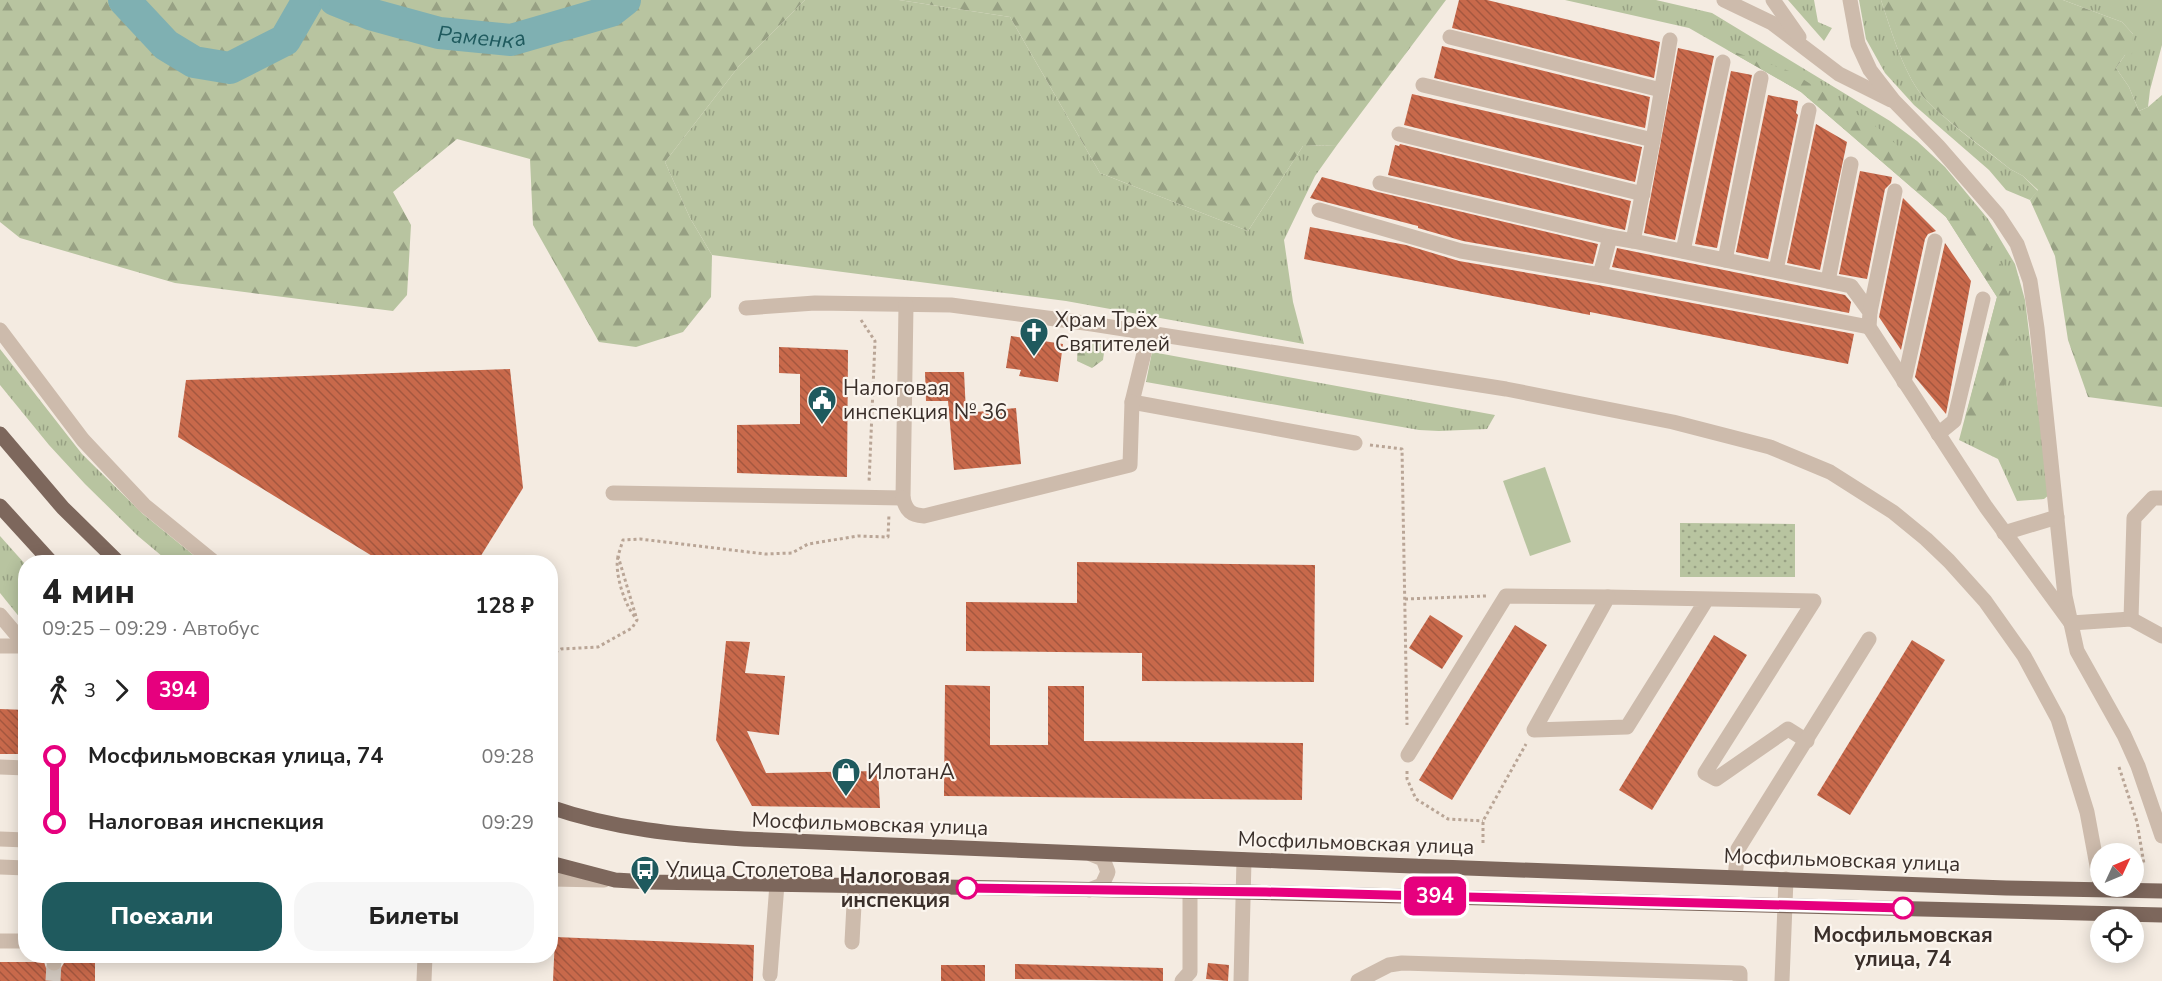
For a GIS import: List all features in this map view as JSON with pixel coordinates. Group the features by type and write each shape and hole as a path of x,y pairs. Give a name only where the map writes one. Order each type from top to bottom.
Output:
{"main road":[{"path":"0,434 63,508 111,555"},
{"path":"0,506 45,555"},
{"path":"558,810 571,814"},
{"name":"Мосфильмовская улица","path":"571,814 665,834 756,840 1786,879 2090,886"},
{"path":"558,865 615,880 1243,892 2162,915"},
{"name":"Мосфильмовская улица","path":"2144,890 2162,891"}],"street":[{"path":"1724,0 1772,23 1839,74 1894,101"},
{"path":"1773,0 1805,46"},
{"path":"1850,0 1858,44 1870,70 1894,101 1966,177 1998,215 2017,244 2030,281 2037,328 2065,596 2077,651 2124,735 2156,805 2162,836"},
{"path":"1450,36 1661,90"},
{"path":"1633,241 1670,40"},
{"path":"1683,251 1723,62"},
{"path":"1725,260 1761,78"},
{"path":"1423,85 1653,141"},
{"path":"1776,270 1809,110"},
{"path":"1399,134 1643,194"},
{"path":"1828,281 1851,164"},
{"path":"1380,183 1610,237 1851,286 1904,382 2004,533 2071,623"},
{"path":"1870,320 1895,191"},
{"path":"1319,210 1461,251 1870,320"},
{"path":"1600,275 1610,237"},
{"path":"1904,382 1935,242"},
{"path":"1938,434 1954,422 1983,299"},
{"path":"746,308 815,303 951,305 1144,332 1506,390 1673,422 1770,447 1830,472 1893,512 1949,561 1985,601 2024,656 2058,719 2087,812 2093,843"},
{"path":"906,304 896,498 913,515 924,516 1130,465 1132,402 1146,345 1144,332"},
{"path":"0,330 83,440 144,505 205,555"},
{"path":"1132,402 1355,443"},
{"path":"613,493 896,498"},
{"path":"2131,619 2134,518 2153,498 2162,498"},
{"path":"2004,533 2057,517"},
{"path":"1408,755 1506,596 1815,601 1705,773 1716,779 1788,729 1807,741"},
{"path":"1534,730 1608,597"},
{"path":"1534,730 1627,727 1707,599"},
{"path":"0,615 18,637"},
{"path":"2071,623 2131,619 2162,636"},
{"path":"1735,877 1738,849 1869,639"},
{"path":"0,646 18,646"},
{"path":"0,767 18,768"},
{"name":"Мосфильмовская улица","path":"558,815 571,814"},
{"path":"0,839 18,840"},
{"path":"1089,890 1102,885 1108,872 1103,859 1091,854"},
{"path":"1241,981 1244,860"},
{"path":"0,867 18,868"},
{"path":"558,879 615,880"},
{"path":"1782,981 1786,879"},
{"path":"770,975 777,884"},
{"path":"852,942 855,886"},
{"path":"1182,981 1190,972 1190,891"},
{"path":"0,941 18,941"},
{"path":"424,981 425,963"},
{"path":"1358,981 1389,965 1402,963 1740,973 1740,981"}],"path":[{"path":"850,304 875,341 869,497"},
{"path":"1355,443 1402,449 1407,779 1416,799 1448,819 1483,820"},
{"path":"558,651 598,647 632,628 637,620 618,556 623,540 640,539 765,554 792,553 808,544 858,536 888,537 896,498"},
{"path":"1405,599 1506,596"},
{"path":"1483,843 1483,820 1534,730"},
{"path":"2118,763 2137,822 2140,843"}],"green space":[{"path":"0,0 805,0 739,66 665,162 690,218 712,255 711,297 683,332 636,347 599,342 533,225 530,159 457,139 393,192 411,225 407,295 393,311 175,283 20,238 0,222"},
{"path":"805,0 899,0 1010,17 1100,173 1248,231 1303,146 1337,145 1315,176 1284,240 1293,302 1304,344 1066,301 712,255 690,218 665,162 739,66"},
{"path":"899,0 1446,0 1337,145 1303,146 1248,231 1100,173 1010,17"},
{"path":"1565,0 1656,0 1712,13 1890,121 1917,141 1945,167 1988,219 2015,264 2025,300 2049,495 2044,499 2017,501 1998,459 1959,440 1997,297 1946,217 1801,92 1689,28"},
{"path":"1788,0 1814,0 1818,22 1832,28 1824,41"},
{"path":"1859,0 1881,0 1905,67 1919,92 1957,128 2010,169 2023,176 2038,191 2030,200 2006,190 1989,170 1914,105 1885,73 1866,39"},
{"path":"1881,0 2063,0 2122,22 2133,34 2132,54 2125,55 2116,68 2129,87 2139,111 2148,107 2162,95 2162,407 2088,397 2068,340 2055,256 2030,200 2038,190 2023,176 2010,169 1957,128 1919,92 1905,67"},
{"path":"2063,0 2162,0 2162,45 2148,107 2139,111 2129,87 2116,68 2125,55 2133,34 2122,22"},
{"path":"1726,49 1792,72 1881,130 1967,213 2003,268 2018,347 1992,421 1965,419 1997,297 1946,217 1801,92"},
{"path":"1093,339 1105,345 1103,360 1092,368 1077,361 1078,343"},
{"path":"0,349 82,454 143,514 193,555 161,555 138,536 49,445 0,385"},
{"path":"1152,352 1495,415 1487,429 1419,430 1146,382"},
{"path":"1545,467 1571,542 1530,556 1503,481"},
{"path":"1680,523 1795,524 1795,577 1680,577"},
{"path":"0,536 18,556 18,615 0,593"}],"building":[{"path":"1459,0 1487,0 1660,42 1654,78 1452,28"},
{"path":"1442,46 1650,97 1645,128 1434,78"},
{"path":"1678,48 1714,56 1675,240 1644,233"},
{"path":"1731,71 1752,75 1717,248 1695,244"},
{"path":"1412,94 1642,147 1635,182 1404,125"},
{"path":"1768,95 1798,101 1796,113 1798,115 1768,259 1736,252"},
{"path":"1816,124 1847,142 1820,270 1787,263"},
{"path":"1400,144 1631,201 1625,230 1388,175 1395,145"},
{"path":"1860,171 1892,177 1891,183 1885,189 1867,279 1839,274"},
{"path":"1322,177 1598,244 1593,264 1463,241 1418,228 1418,226 1310,198"},
{"path":"1903,198 1936,231 1928,234 1925,239 1901,350 1879,317"},
{"path":"1310,227 1406,245 1459,261 1854,334 1848,364 1590,312 1590,315 1304,259"},
{"path":"1945,243 1971,281 1946,414 1915,377"},
{"path":"1617,248 1845,295 1851,302 1849,313 1612,267"},
{"name":"Храм Трёх Святителей","path":"1011,336 1063,344 1058,382 1019,376 1021,370 1006,368"},
{"path":"779,347 848,350 847,477 737,473 737,425 800,424 800,374 779,373"},
{"path":"510,369 523,488 481,555 371,555 178,437 186,380"},
{"path":"925,372 964,372 966,413 1016,408 1021,464 954,470 948,401 926,401"},
{"path":"1077,562 1315,565 1314,682 1142,681 1142,653 966,651 966,602 1077,603"},
{"path":"1430,615 1463,636 1442,669 1409,648"},
{"path":"1515,625 1547,645 1452,800 1419,780"},
{"path":"1714,635 1747,655 1652,810 1619,790"},
{"path":"1912,640 1945,660 1850,815 1817,795"},
{"path":"726,641 750,642 745,673 785,676 779,735 747,731 766,773 878,771 880,808 752,806 716,740"},
{"path":"945,685 990,686 990,745 1048,745 1048,686 1084,686 1084,741 1303,743 1302,800 944,796"},
{"path":"0,709 18,710 18,754 0,754"},
{"path":"558,937 754,945 753,981 553,981 554,963 558,963"},
{"path":"0,962 44,963 46,968 53,973 59,971 64,963 95,963 95,981 0,981"},
{"path":"1208,963 1229,965 1228,981 1206,979"},
{"path":"1015,964 1163,968 1163,981 1015,979"},
{"path":"941,965 985,965 985,981 941,981"}],"waterway":[{"name":"Раменка","path":"124,0 166,45 194,62 230,68 285,40 308,0"},
{"name":"Раменка","path":"335,0 370,14 439,33 511,40 611,11 625,0"}],"tunnel":[{"path":"53,981 54,963"}],"bus line":[{"name":"394","path":"967,888 1266,892 1903,908"}],"place":[{"name":"Храм Трёх Святителей","path":"1034,358"},
{"name":"Налоговая инспекция № 36","path":"822,426"},
{"name":"ИлотанА","path":"846,798"},
{"name":"Налоговая инспекция","path":"967,888"},
{"name":"Улица Столетова","path":"645,896"},
{"name":"Мосфильмовская улица, 74","path":"1903,908"}]}
